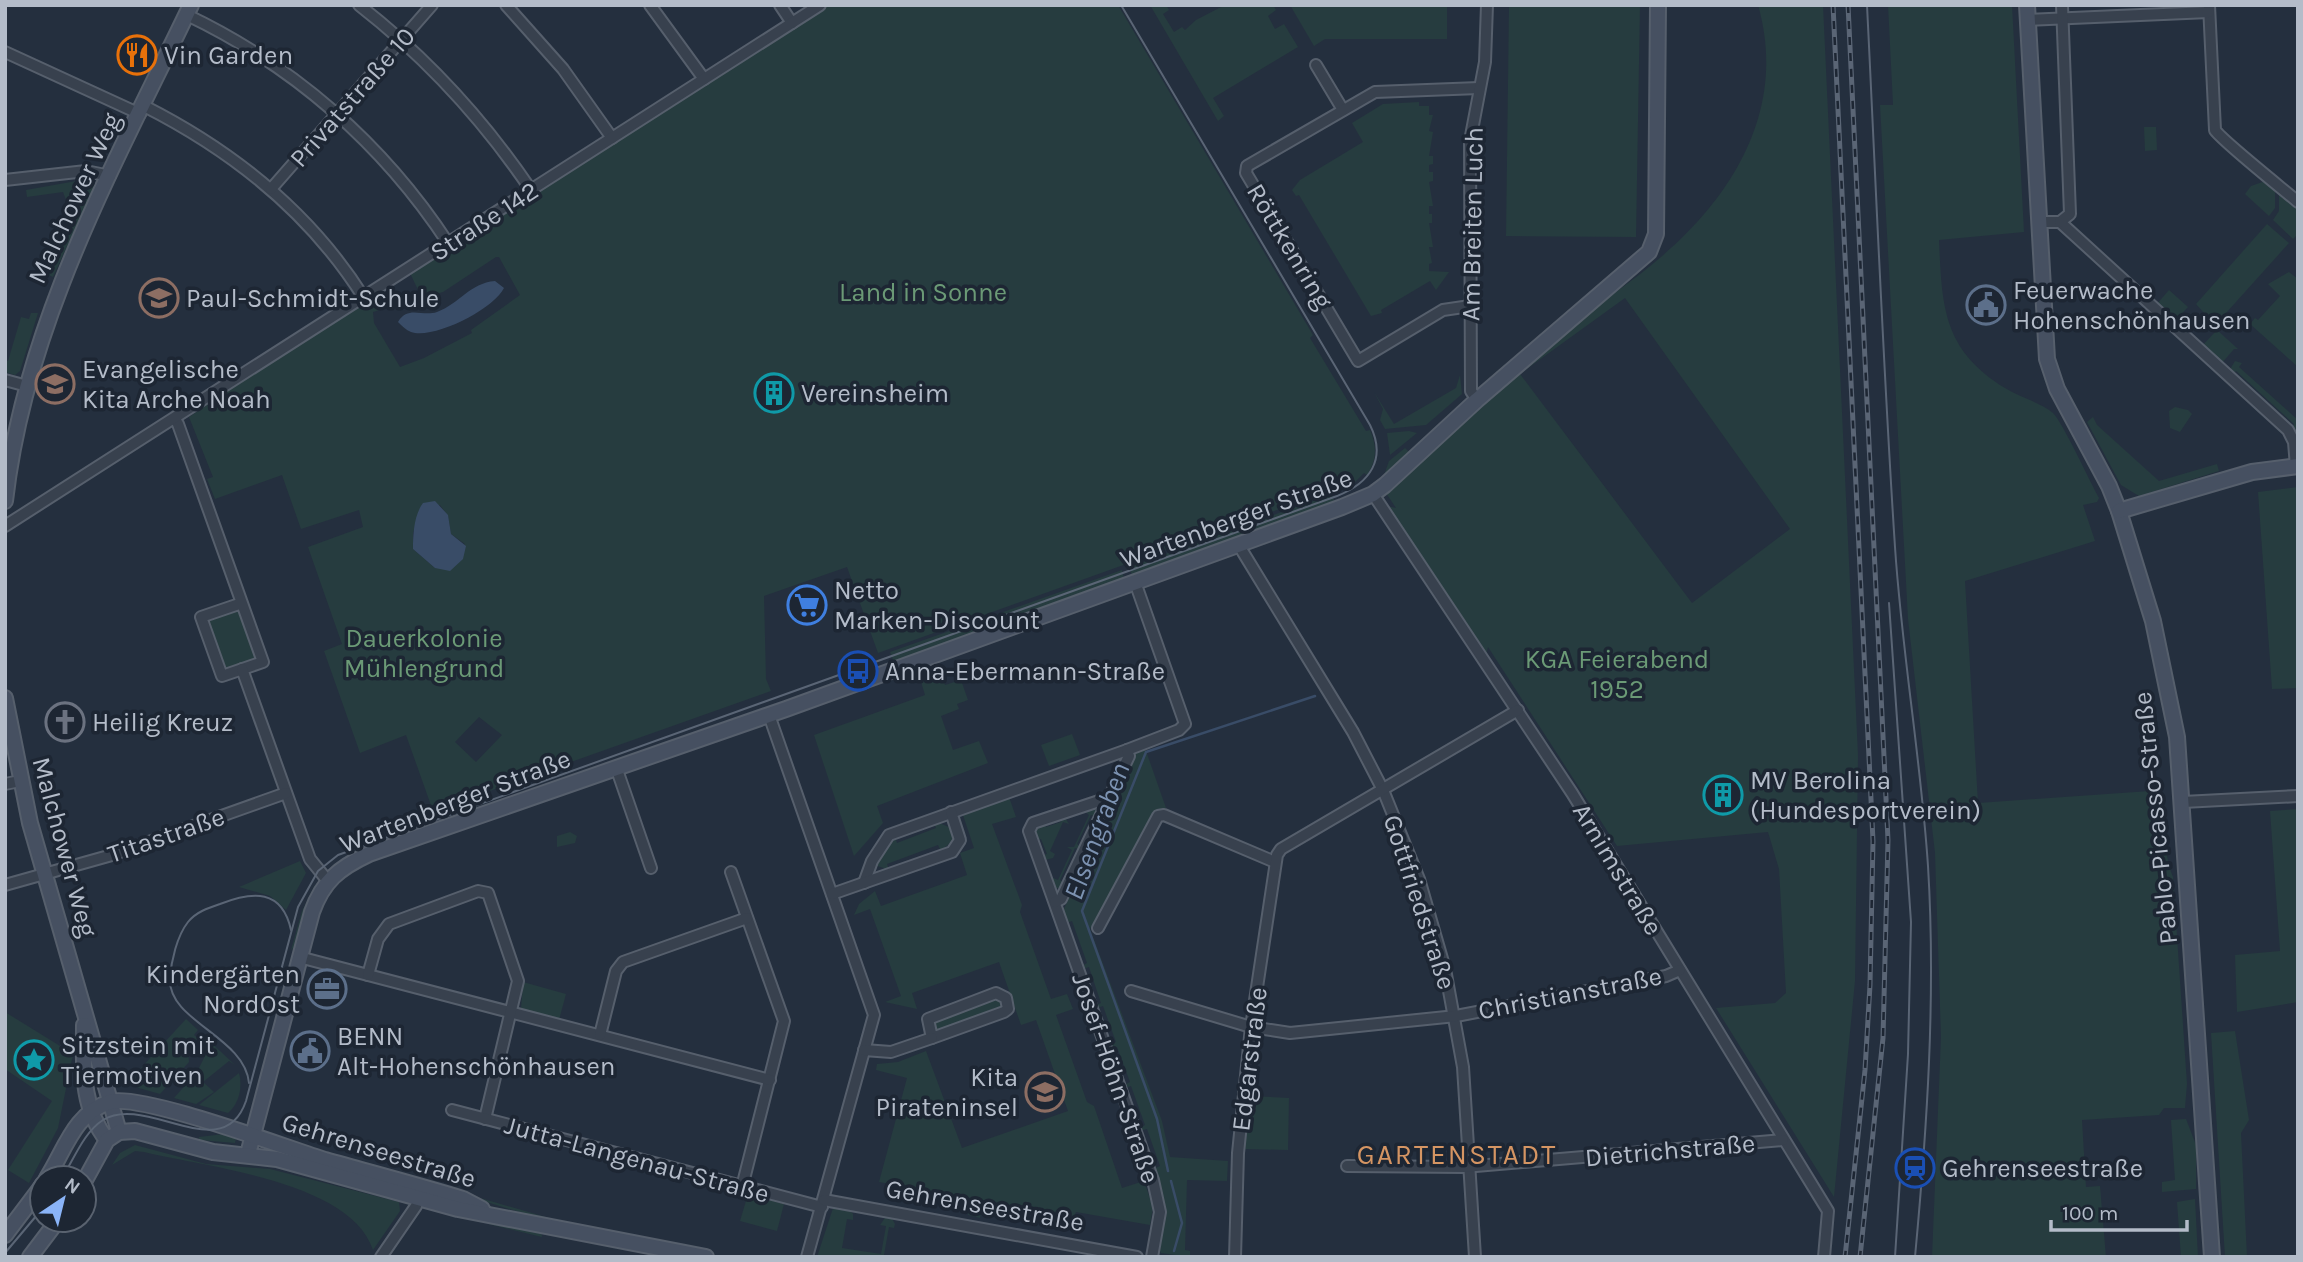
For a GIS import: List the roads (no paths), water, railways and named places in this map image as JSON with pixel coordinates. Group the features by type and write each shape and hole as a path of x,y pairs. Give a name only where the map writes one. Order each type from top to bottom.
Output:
{"street":[{"path":"359,5 402,40 479,119 531,190"},
{"name":"Privatstraße 10","path":"271,188 432,5"},
{"path":"506,5 563,69 612,138"},
{"path":"650,5 704,79"},
{"path":"780,5 792,23"},
{"name":"Straße 142","path":"5,526 820,5"},
{"name":"Am Breiten Luch","path":"1477,400 1471,391 1470,141 1485,62 1487,5"},
{"name":"Wartenberger Straße","path":"248,1154 317,898 327,880 342,867 369,854 769,715 1373,494 1477,400 1649,252 1654,243 1658,5"},
{"name":"Pablo-Picasso-Straße","path":"2027,5 2043,335 2051,374 2119,511 2159,646 2177,737 2212,1257"},
{"path":"2038,222 2060,222 2070,214 2062,5"},
{"path":"2028,20 2209,9 2215,130 2219,137 2236,148 2298,202"},
{"path":"189,10 278,67 338,113 397,174 449,243"},
{"name":"Malchower Weg","path":"5,500 27,386 59,287 189,10"},
{"path":"5,52 142,110 219,149 271,188 328,248 364,298"},
{"path":"1316,65 1343,110"},
{"name":"Röttkenring","path":"1470,306 1443,310 1358,361 1246,173 1247,166 1375,92 1479,88"},
{"path":"5,180 86,170 110,176"},
{"path":"2060,222 2288,430 2296,441 2297,467 2252,472 2119,511"},
{"path":"5,380 27,386"},
{"path":"176,419 242,603 263,662 222,676 201,617 242,603"},
{"name":"Arnimstraße","path":"1373,494 1518,710 1828,1211 1824,1257"},
{"name":"Gottfriedstraße","path":"1238,544 1331,694 1383,790 1422,889 1456,1016 1466,1093 1475,1257"},
{"path":"864,883 884,839 1128,750 1179,730 1185,724 1135,582"},
{"path":"242,669 310,859 327,880"},
{"name":"Malchower Weg","path":"5,698 12,783 45,874 110,1102 113,1136"},
{"path":"1098,928 1158,816 1164,815 1275,862 1281,849 1518,710"},
{"path":"769,715 873,1007 864,1050 807,1257"},
{"path":"1055,902 1060,900 1129,756 1128,750"},
{"path":"616,767 651,868"},
{"name":"Titastraße","path":"5,885 112,855 286,793"},
{"path":"2183,802 2298,796"},
{"name":"Josef-Höhn-Straße","path":"1105,803 1099,801 1082,805 1030,827 1157,1195 1160,1212 1152,1257"},
{"path":"832,894 952,852 960,840 951,813"},
{"name":"Edgarstraße","path":"1235,1257 1236,1166 1251,1027 1275,862"},
{"path":"732,872 784,1021 742,1187"},
{"path":"368,975 378,939 389,924 478,891 488,893 516,969 518,985 485,1119"},
{"path":"600,1035 616,971 622,962 747,918"},
{"path":"299,957 770,1080"},
{"name":"Christianstraße","path":"1131,991 1251,1027 1290,1033 1317,1032 1456,1016 1666,976 1679,970"},
{"path":"864,1050 891,1052 932,1038 1004,1012 1008,1009 1006,998 996,993 933,1016 928,1019 927,1024 932,1038"},
{"name":"Malchower Weg","path":"83,1008 83,1072 89,1113 113,1136"},
{"path":"54,1164 69,1136 89,1113 110,1102 133,1102 252,1136"},
{"name":"Jutta-Langenau-Straße","path":"452,1110 742,1187 823,1204"},
{"path":"95,1164 113,1136 135,1131 214,1152 248,1154"},
{"name":"Gehrenseestraße","path":"252,1136 420,1192 458,1209 490,1213 622,1243 706,1257"},
{"name":"Dietrichstraße","path":"1346,1166 1471,1166 1783,1140"},
{"name":"Gehrenseestraße","path":"248,1154 420,1192"},
{"path":"381,1257 416,1206 420,1192"},
{"name":"Gehrenseestraße","path":"823,1204 1137,1257"},
{"path":"5,1236 28,1205"},
{"path":"30,1257 47,1234"}],"water":[{"path":"495,281 504,288 498,296 462,321 421,333 409,331 398,322 406,314 437,312 478,286"},
{"path":"435,501 448,515 451,534 466,546 463,559 450,571 435,568 413,549 420,508 423,503"}],"waterway":[{"name":"Elsengraben","path":"1168,1171 1157,1119 1082,911 1146,752 1315,696"},
{"name":"Elsengraben","path":"1171,1181 1182,1223 1174,1251"}],"tram line":[{"path":"70,1164 96,1125 121,1114 140,1115 202,1129 220,1128 235,1120 246,1101 298,907 318,871 338,855 1337,496 1349,491 1366,477 1376,459 1377,449 1370,425 1121,5"},
{"path":"1867,5 1895,547 1925,826 1930,915 1929,1062 1915,1257"},
{"path":"1889,603 1911,922 1908,1054 1895,1257"},
{"path":"249,1083 244,1067 235,1053 193,1018 173,994 170,979 175,949 184,928 195,916 211,907 244,897 255,896 273,900 281,907 291,930"},
{"path":"5,1253 28,1226"}],"railway":[{"path":"1833,5 1873,841 1865,1070 1845,1257"},
{"path":"1848,5 1888,840 1883,1038 1860,1257"}],"place":[{"name":"Vin Garden","path":"137,55"},
{"name":"Paul-Schmidt-Schule","path":"159,298"},
{"name":"Feuerwache Hohenschönhausen","path":"1986,305"},
{"name":"Evangelische Kita Arche Noah","path":"55,384"},
{"name":"Vereinsheim","path":"774,393"},
{"name":"Netto Marken-Discount","path":"807,605"},
{"name":"Anna-Ebermann-Straße","path":"858,671"},
{"name":"Heilig Kreuz","path":"65,722"},
{"name":"MV Berolina (Hundesportverein)","path":"1723,795"},
{"name":"Kindergärten NordOst","path":"327,989"},
{"name":"BENN Alt-Hohenschönhausen","path":"310,1051"},
{"name":"Sitzstein mit Tiermotiven","path":"34,1060"},
{"name":"Kita Pirateninsel","path":"1045,1092"},
{"name":"Gehrenseestraße","path":"1915,1168"}],"district":[{"name":"GARTENSTADT","path":"1457,1154"}],"park label":[{"name":"Land in Sonne","path":"923,292"},
{"name":"Dauerkolonie Mühlengrund","path":"424,653"},
{"name":"KGA Feierabend 1952","path":"1617,674"}]}
